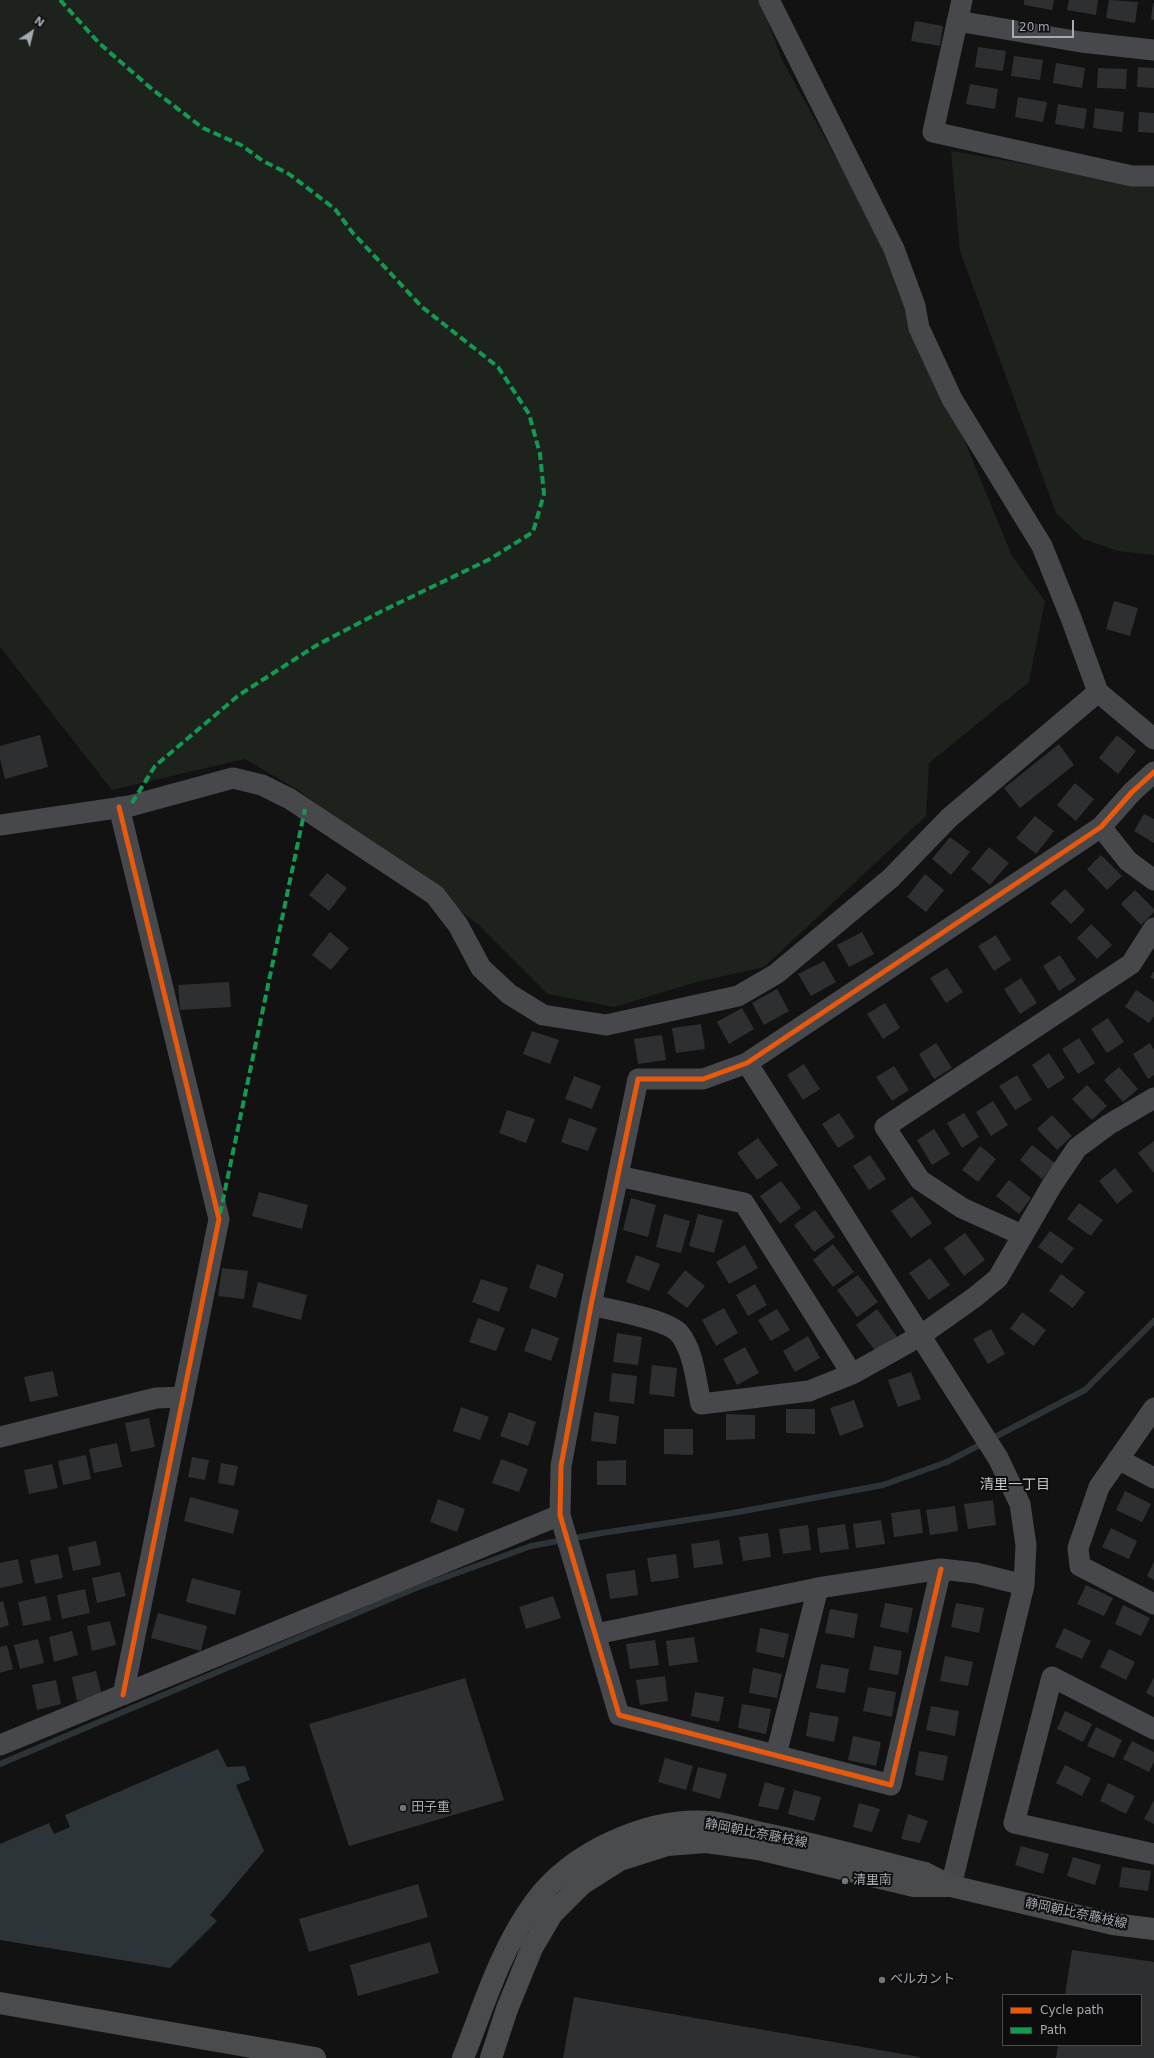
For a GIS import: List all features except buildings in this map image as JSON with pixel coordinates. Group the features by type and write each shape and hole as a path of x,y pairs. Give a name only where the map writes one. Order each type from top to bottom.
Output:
{"highway":[{"path":"0,2003 315,2058"}],"main road":[{"name":"静岡朝比奈藤枝線","path":"463,2058 508,1945 536,1901 569,1866 613,1840 671,1824 710,1822 782,1837 925,1873 951,1886"},
{"name":"静岡朝比奈藤枝線","path":"491,2058 507,2009 532,1948 552,1914 582,1884 620,1860 667,1845 706,1842 758,1849 914,1886 951,1886 1113,1924 1154,1929"}],"street":[{"path":"769,0 894,249 915,306 919,328 952,399 1042,546 1071,618 1098,692 1154,739"},
{"path":"962,0 932,132 1132,176 1154,176"},
{"path":"957,21 1081,42 1154,50"},
{"path":"0,825 119,807 233,778 262,785 290,799 435,895 458,925 481,968 509,994 543,1016 606,1025 738,996 776,974 891,878 949,818 1098,692"},
{"path":"941,1569 891,1785 620,1715 560,1515 561,1466 591,1305 638,1079 703,1079 747,1063 1100,827 1132,792 1154,772"},
{"path":"119,807 219,1219 123,1695"},
{"path":"1100,827 1128,861 1154,880"},
{"path":"1022,1235 962,1208 920,1180 885,1127 1131,964 1154,928"},
{"path":"747,1063 998,1458 1020,1504 1026,1545 1024,1585 951,1886"},
{"path":"591,1305 652,1319 678,1332 689,1351 701,1404 809,1391 852,1374 920,1336 975,1297 998,1278 1052,1185 1077,1148 1108,1125 1154,1098"},
{"path":"618,1176 744,1203 852,1374"},
{"path":"0,1437 156,1398 182,1397"},
{"path":"1154,1408 1099,1487 1078,1548 1080,1566 1154,1604"},
{"path":"1118,1459 1154,1478"},
{"path":"0,1745 560,1515"},
{"path":"596,1634 818,1588 941,1569 976,1573 1024,1585"},
{"path":"776,1755 818,1588"},
{"path":"1154,1729 1052,1678 1014,1823 1154,1854"}],"shaded area":[{"path":"0,0 760,0 782,60 883,243 1012,556 1045,601 1029,682 929,763 926,816 764,967 693,983 614,1007 548,994 479,925 298,790 245,759 112,790 0,647"},
{"path":"951,151 1130,182 1154,183 1154,555 1118,551 1083,539 1056,513 960,251"},
{"path":"218,1749 227,1767 245,1766 250,1780 236,1785 264,1851 210,1915 217,1921 170,1968 0,1940 0,1844 49,1823 54,1834 70,1827 65,1815"}],"waterway":[{"path":"0,1764 416,1588 531,1546 602,1533 733,1513 883,1485 947,1462 1085,1390 1154,1321"}],"marked path":[{"path":"60,0 99,43 153,90 203,128 241,145 263,161 289,174 335,209 352,232 422,307 498,367 529,414 540,454 544,494 533,532 490,559 382,611 317,645 239,695 155,766 130,806"},
{"path":"220,1214 305,809"}],"cycle path":[{"path":"941,1569 891,1785 619,1715 560,1515 561,1466 591,1305 638,1079 703,1079 747,1063 1101,827 1132,792 1154,772"},
{"path":"119,807 219,1219 123,1695"}],"place":[{"name":"田子重","path":"403,1808"},
{"name":"清里南","path":"845,1881"},
{"name":"ベルカント","path":"882,1980"}],"district":[{"name":"清里一丁目","path":"1015,1485"}]}
